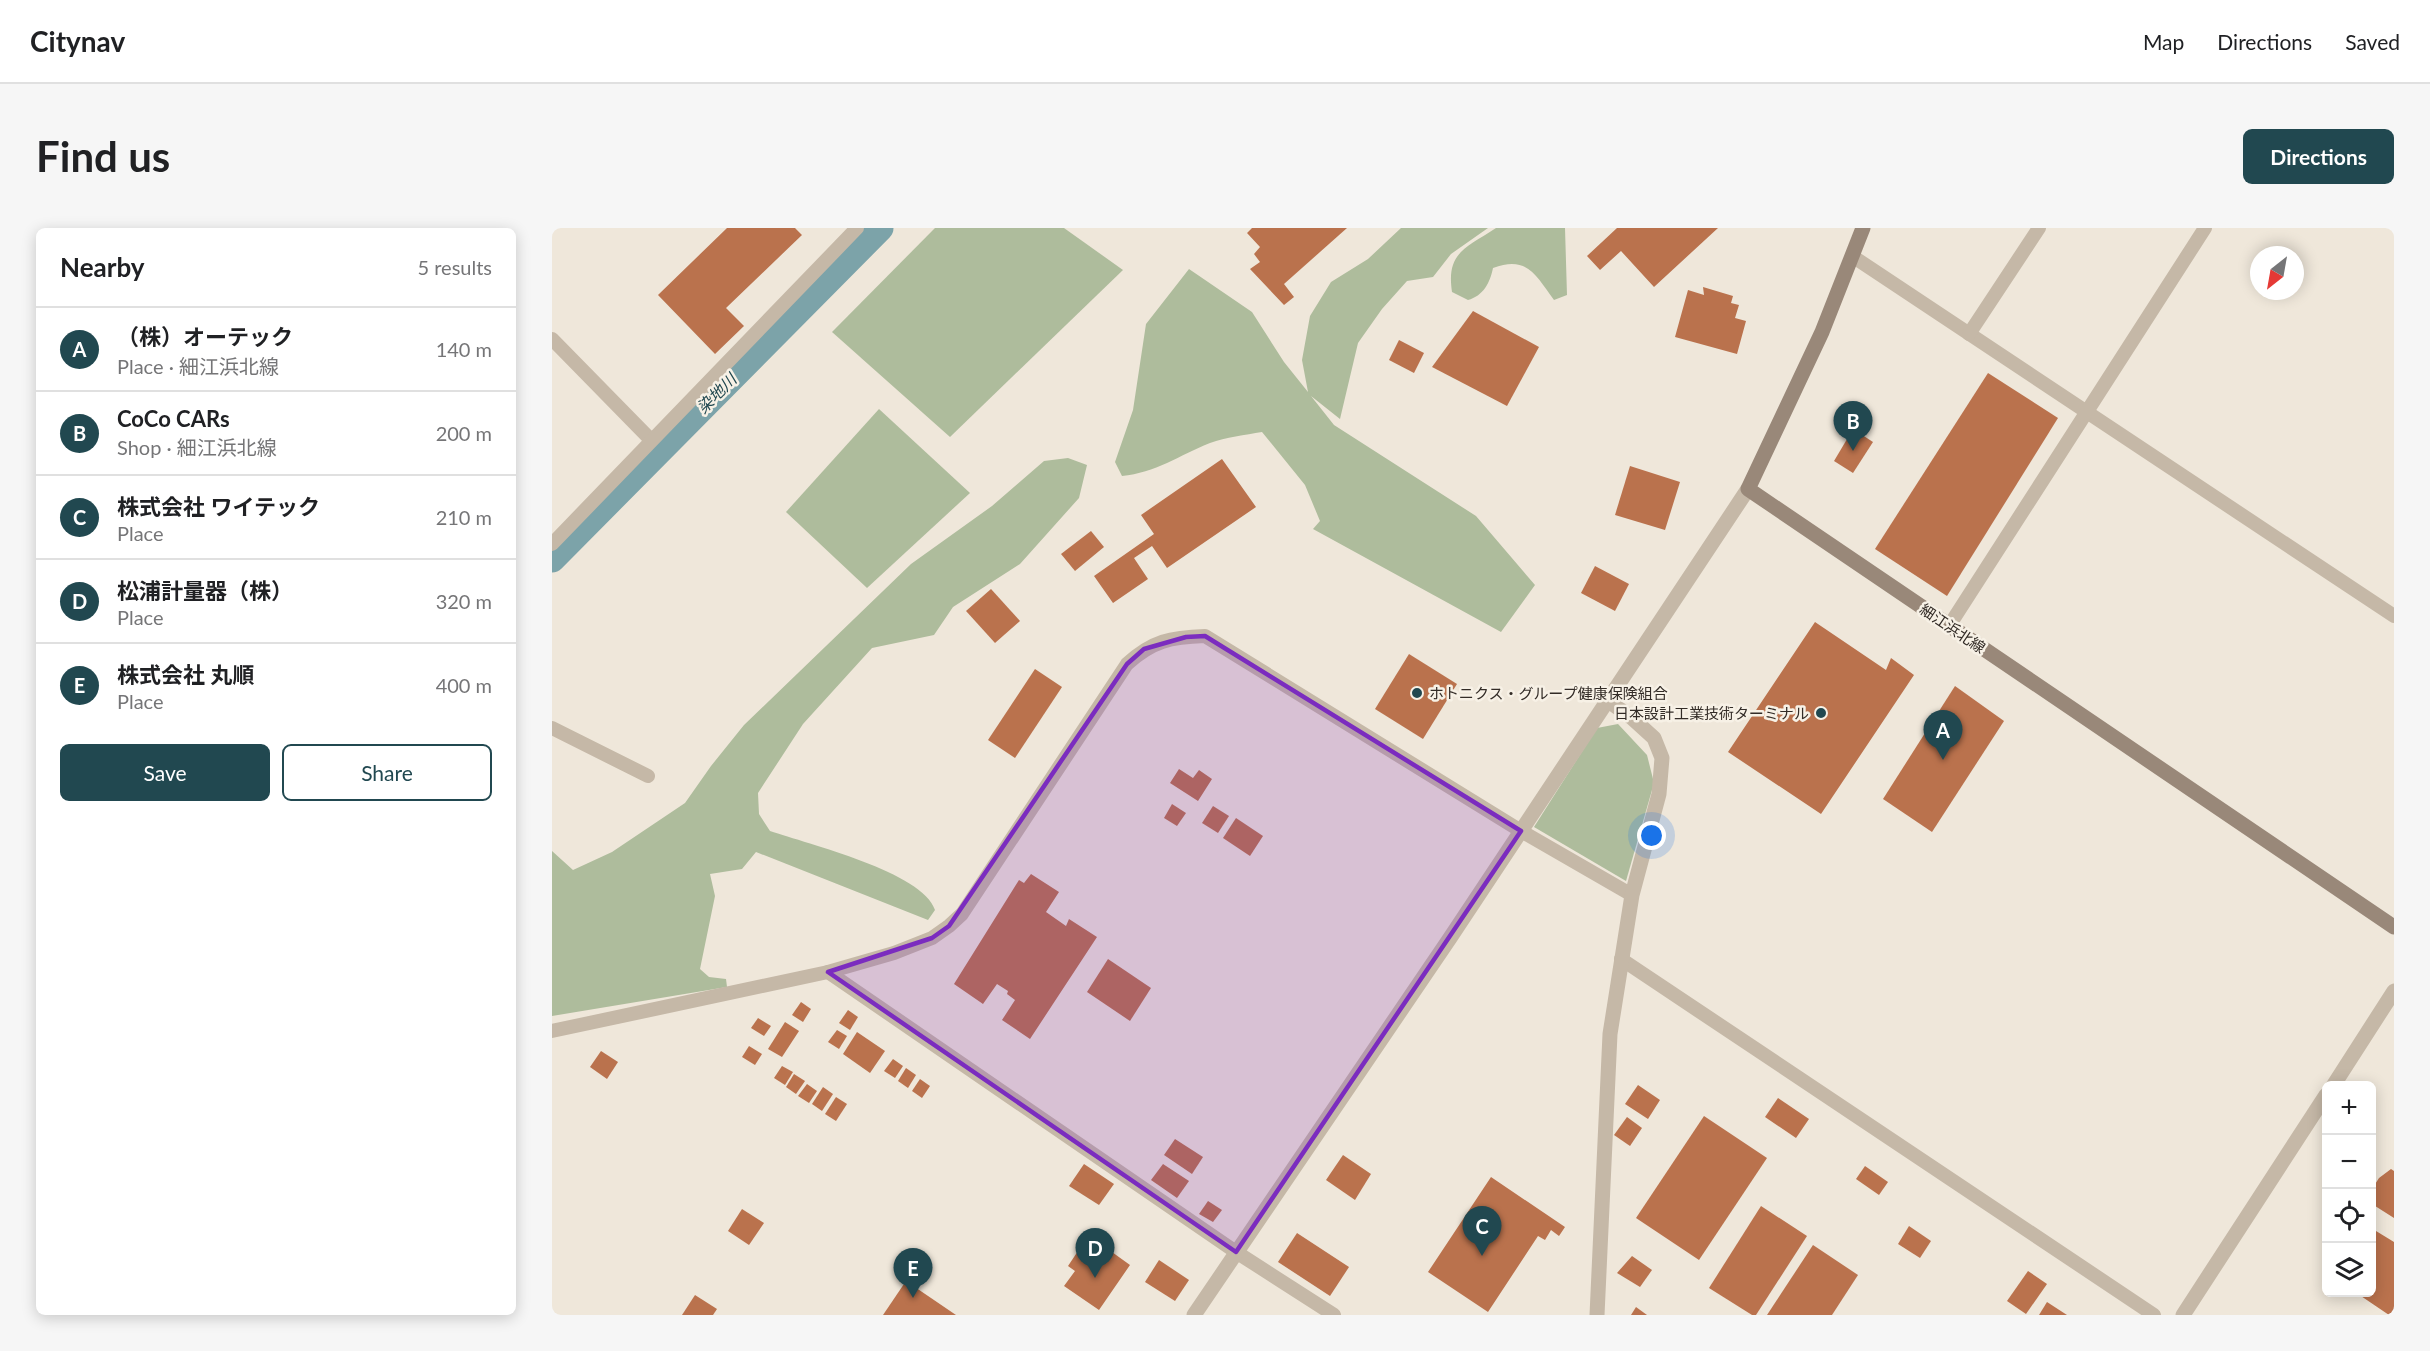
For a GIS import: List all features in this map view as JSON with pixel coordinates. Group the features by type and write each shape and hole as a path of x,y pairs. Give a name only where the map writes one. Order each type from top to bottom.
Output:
{"main road":[{"path":"1748,489 1822,332 1863,228"},
{"name":"細江浜北線","path":"1748,489 2394,927"}],"street":[{"path":"552,544 857,228"},
{"path":"1969,334 2039,228"},
{"path":"1949,626 2205,228"},
{"path":"1852,256 2394,616"},
{"path":"552,339 651,440"},
{"path":"1194,1315 1521,831 1748,489"},
{"path":"552,1031 828,972 932,938 950,926 962,914 1127,664 1144,649 1161,642 1205,636 1521,831 1632,895"},
{"path":"1598,1315 1610,1034 1632,895 1659,794 1662,758 1654,738 1607,700"},
{"path":"552,728 648,776"},
{"path":"1621,959 2154,1315"},
{"path":"828,972 1236,1252 1334,1315"},
{"path":"2335,1081 2394,991"},
{"path":"2183,1315 2322,1101"}],"highlighted area":[{"path":"1205,636 1521,831 1236,1252 828,972 932,938 949,926 1127,664 1144,649 1186,637"}],"green space":[{"path":"935,228 1064,228 1123,270 950,437 832,332"},
{"path":"1401,228 1488,228 1451,254 1433,277 1407,281 1382,309 1358,343 1340,419 1311,396 1334,425 1476,516 1535,585 1501,632 1313,529 1320,521 1305,485 1262,432 1216,441 1134,474 1122,476 1115,462 1133,410 1146,324 1189,269 1252,312 1284,362 1308,392 1302,360 1310,316 1331,282 1368,259"},
{"path":"1496,228 1565,228 1567,295 1554,300 1530,270 1515,264 1493,268 1485,288 1473,298 1468,300 1452,292 1452,268 1455,259 1467,246"},
{"path":"879,409 970,493 867,588 786,512"},
{"path":"1068,458 1087,465 1079,498 1020,564 953,607 934,635 872,648 803,724 758,793 759,814 770,831 862,861 910,883 926,896 935,910 928,920 756,852 742,869 710,874 715,896 700,969 709,977 726,979 727,987 552,1016 552,851 573,870 612,852 685,803 744,725 911,564 992,506 1044,461"},
{"path":"1618,724 1647,755 1654,783 1626,881 1534,827 1597,728"}],"building":[{"path":"727,228 795,228 802,235 726,308 744,326 715,354 658,295"},
{"path":"1252,228 1347,228 1284,284 1294,297 1284,305 1250,269 1260,262 1254,254 1260,247 1247,233"},
{"path":"1617,228 1718,228 1654,287 1621,251 1600,270 1587,256"},
{"path":"1703,287 1733,296 1731,303 1739,305 1735,318 1746,321 1737,354 1675,337 1688,290 1704,295"},
{"path":"1473,311 1539,347 1507,406 1432,367"},
{"path":"1399,340 1424,353 1414,373 1389,360"},
{"path":"1988,373 2058,418 1947,596 1875,549"},
{"path":"1853,429 1873,442 1853,473 1834,461"},
{"path":"1222,459 1256,507 1167,568 1152,546 1134,558 1148,579 1113,603 1094,576 1154,534 1141,515"},
{"path":"1630,466 1680,482 1665,530 1615,515"},
{"path":"1091,531 1104,547 1075,571 1061,554"},
{"path":"1595,566 1629,584 1615,611 1581,593"},
{"path":"991,589 1020,621 995,643 966,611"},
{"name":"日本設計工業技術ターミナル","path":"1815,622 1886,670 1891,658 1914,675 1821,814 1728,752"},
{"path":"1409,654 1457,684 1423,739 1375,709"},
{"path":"1035,669 1062,687 1015,758 988,740"},
{"path":"1955,686 2004,721 1932,832 1883,799"},
{"path":"1179,769 1193,778 1199,770 1212,779 1198,801 1170,783"},
{"path":"1172,804 1186,813 1177,826 1164,818"},
{"path":"1213,806 1229,816 1218,833 1202,823"},
{"path":"1236,818 1263,836 1250,856 1223,838"},
{"path":"1031,874 1059,892 1046,912 1066,926 1069,919 1097,937 1030,1039 1002,1020 1015,1000 1007,994 1008,991 997,984 983,1004 954,984 1019,880 1024,883"},
{"path":"1108,959 1151,988 1130,1021 1087,992"},
{"path":"801,1002 811,1009 803,1022 792,1015"},
{"path":"848,1010 858,1017 850,1030 839,1023"},
{"path":"758,1018 771,1026 764,1036 751,1028"},
{"path":"785,1022 799,1031 782,1057 768,1049"},
{"path":"837,1030 847,1036 839,1049 828,1042"},
{"path":"857,1032 885,1051 870,1073 843,1054"},
{"path":"749,1046 762,1054 755,1065 742,1057"},
{"path":"601,1051 618,1062 607,1079 590,1067"},
{"path":"893,1059 903,1066 895,1078 884,1071"},
{"path":"782,1066 793,1072 785,1085 774,1078"},
{"path":"906,1068 916,1075 908,1088 898,1081"},
{"path":"794,1074 805,1081 796,1094 786,1087"},
{"path":"920,1079 930,1086 922,1098 912,1091"},
{"path":"807,1084 817,1091 809,1103 798,1096"},
{"path":"1638,1085 1660,1100 1648,1119 1625,1104"},
{"path":"823,1087 833,1094 822,1111 812,1104"},
{"path":"836,1097 847,1104 836,1121 825,1114"},
{"path":"1778,1098 1809,1119 1796,1138 1765,1117"},
{"path":"1704,1116 1767,1158 1699,1260 1636,1218"},
{"path":"1627,1117 1642,1128 1630,1146 1614,1135"},
{"path":"1175,1139 1203,1157 1192,1174 1164,1155"},
{"path":"1343,1155 1371,1174 1355,1200 1326,1180"},
{"path":"1084,1164 1114,1184 1099,1205 1069,1186"},
{"path":"1163,1164 1189,1181 1177,1198 1151,1180"},
{"path":"1865,1166 1888,1182 1879,1195 1856,1179"},
{"path":"2391,1169 2394,1171 2394,1218 2376,1207 2376,1183"},
{"path":"1491,1177 1565,1227 1559,1236 1551,1230 1545,1240 1538,1236 1488,1312 1428,1272"},
{"path":"1208,1201 1222,1210 1213,1222 1199,1214"},
{"path":"1761,1206 1807,1236 1756,1315 1752,1315 1709,1288"},
{"path":"742,1209 764,1223 749,1245 728,1231"},
{"path":"1909,1226 1931,1241 1920,1258 1898,1244"},
{"path":"2376,1231 2394,1242 2394,1315 2389,1315 2362,1297 2376,1297"},
{"path":"1297,1233 1349,1267 1330,1296 1278,1262"},
{"path":"1098,1242 1130,1265 1099,1310 1064,1286 1075,1271 1068,1266 1078,1251 1087,1257"},
{"path":"1813,1245 1858,1275 1832,1315 1767,1315"},
{"path":"1632,1256 1652,1270 1640,1287 1617,1273"},
{"path":"1159,1260 1189,1280 1175,1301 1145,1282"},
{"path":"2028,1271 2047,1284 2026,1314 2007,1301"},
{"path":"906,1281 956,1315 883,1315"},
{"path":"695,1295 717,1309 713,1315 682,1315"},
{"path":"2047,1302 2067,1315 2039,1315"},
{"path":"1636,1307 1647,1315 1631,1315"}],"waterway":[{"name":"染地川","path":"552,559 880,228"}],"place":[{"name":"CoCo CARs","path":"1853,451"},
{"name":"ホトニクス・グループ健康保険組合","path":"1417,693"},
{"name":"日本設計工業技術ターミナル","path":"1821,713"},
{"name":"（株）オーテック","path":"1943,760"},
{"name":"株式会社 ワイテック","path":"1482,1256"},
{"name":"松浦計量器（株）","path":"1095,1278"},
{"name":"株式会社 丸順","path":"913,1298"}]}
